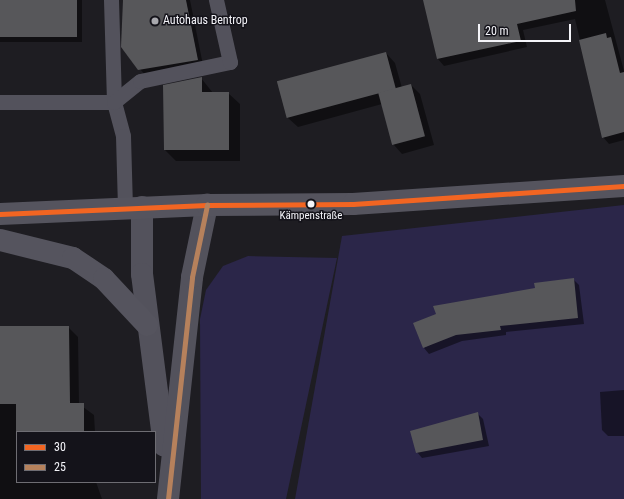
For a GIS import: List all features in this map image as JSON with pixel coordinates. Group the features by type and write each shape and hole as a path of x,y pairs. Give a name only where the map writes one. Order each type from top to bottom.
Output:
{"main road":[{"path":"0,214 134,207 353,204 624,186"},
{"path":"0,240 73,258 104,279 146,325"}],"street":[{"path":"168,499 168,475 192,277 207,205"},
{"path":"134,207 146,325 168,475"}],"lane":[{"path":"111,0 114,102 123,136 134,207"},
{"path":"0,102 114,102 140,80 230,62 216,0"}],"shaded area":[{"path":"624,205 624,499 295,499 342,236"},
{"path":"248,256 337,258 286,499 201,499 200,319 206,290 223,266"}],"building":[{"path":"0,0 77,0 77,37 0,37"},
{"name":"Autohaus Bentrop","path":"123,0 186,0 198,60 138,70 121,47"},
{"path":"423,0 575,0 576,11 517,24 521,41 437,59"},
{"path":"606,33 607,38 611,37 620,73 624,72 624,132 602,138 579,40"},
{"path":"386,52 396,89 287,118 277,81"},
{"path":"202,77 202,92 229,92 229,150 164,150 163,85"},
{"path":"411,84 425,136 392,145 378,93"},
{"path":"574,278 578,318 500,326 501,330 456,335 423,348 413,323 436,314 433,306 535,288 534,283"},
{"path":"0,326 69,326 70,403 84,403 84,431 16,431 16,404 0,404"},
{"path":"478,412 483,440 416,453 410,431"}],"transit line":[{"name":"30","path":"0,214 207,205 353,204 624,186"},
{"name":"25","path":"168,499 192,277 207,205"}],"place":[{"name":"Autohaus Bentrop","path":"155,21"},
{"name":"Kämpenstraße","path":"311,204"}]}
